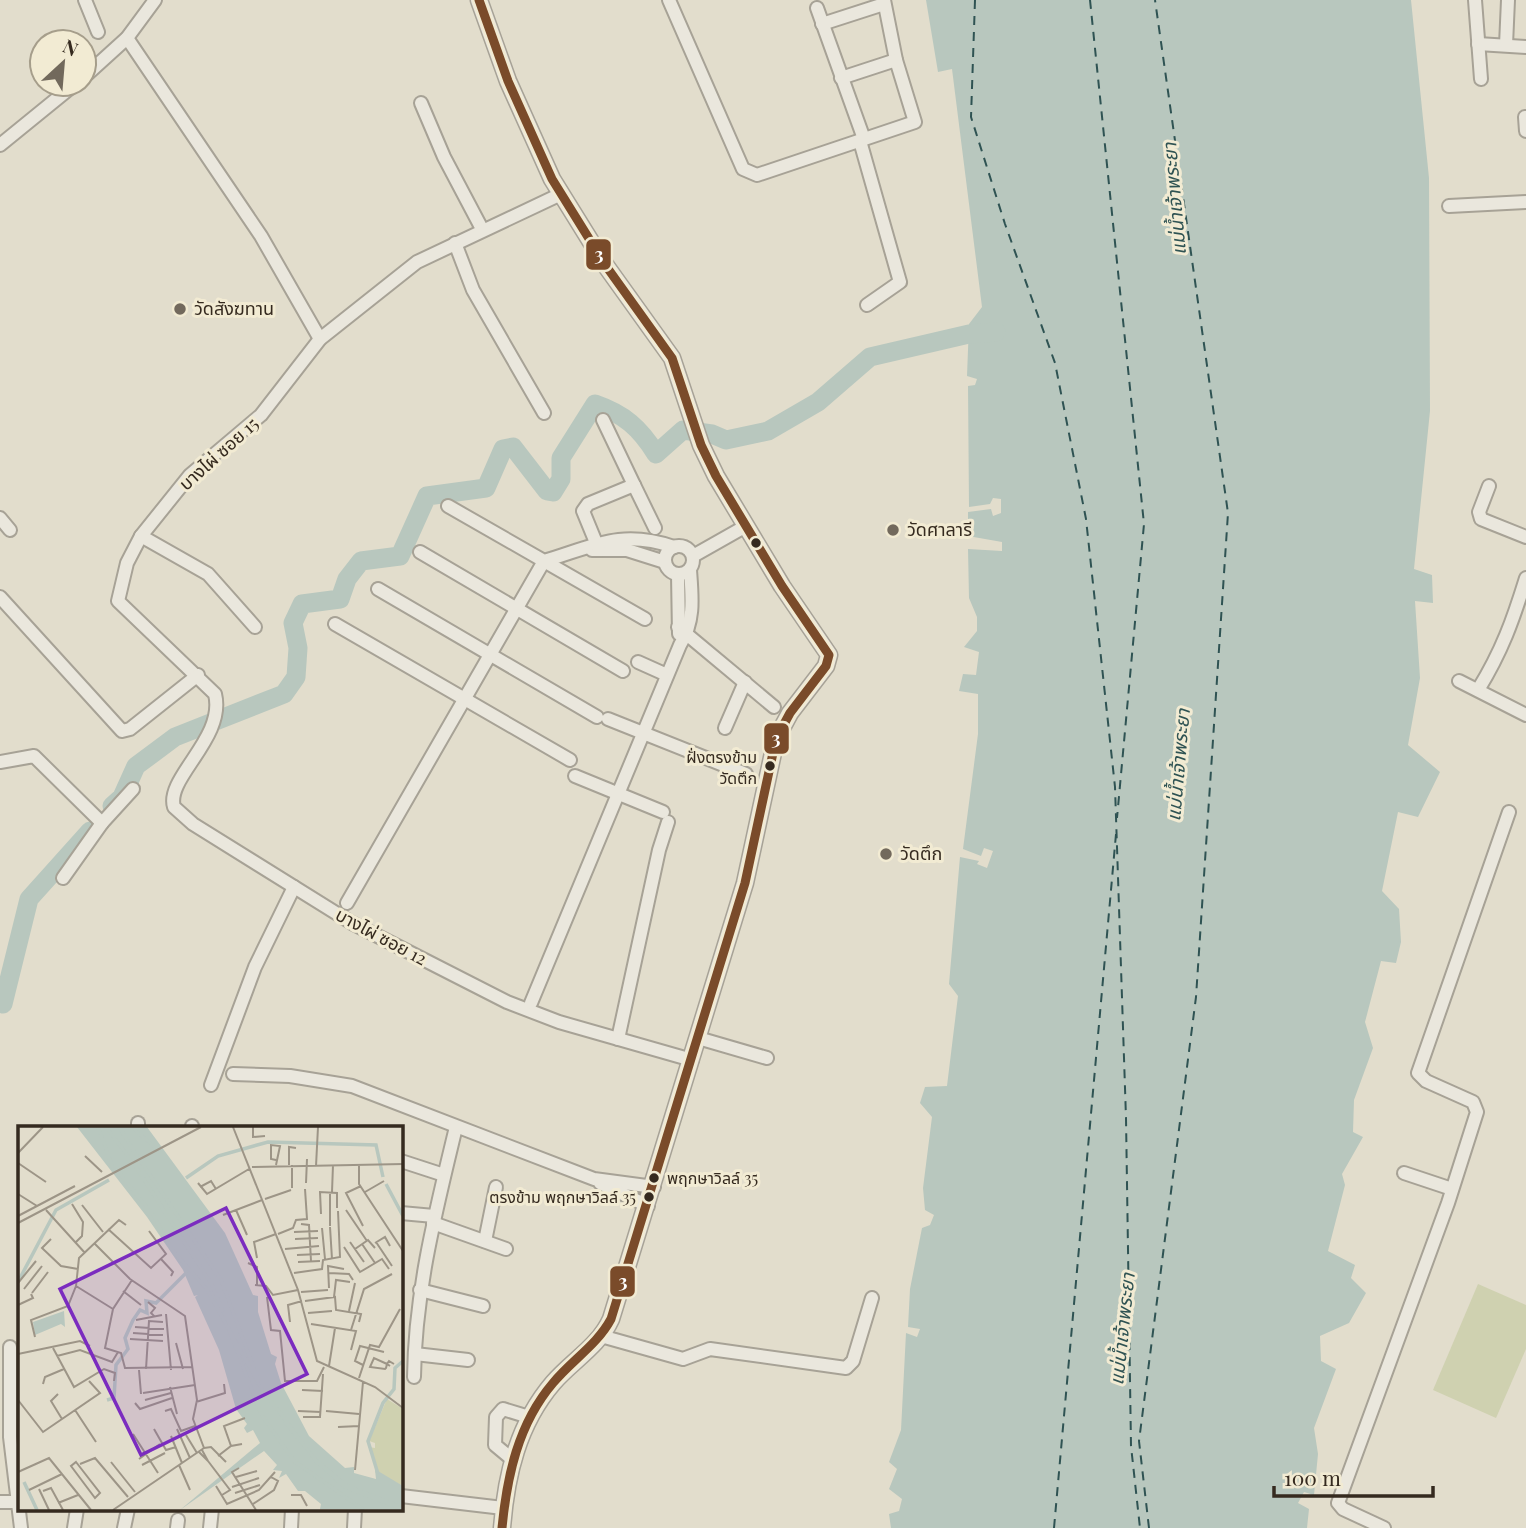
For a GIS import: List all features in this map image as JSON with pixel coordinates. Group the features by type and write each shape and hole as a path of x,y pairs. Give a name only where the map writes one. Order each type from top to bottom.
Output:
{"street":[{"path":"85,0 96,28"},
{"path":"98,64 127,38 156,0"},
{"path":"479,0 508,81 561,194 606,266 672,358 701,445 782,586 827,651 828,660 790,713 776,739 745,883 654,1187 611,1319 601,1336 553,1383 528,1417 513,1460 503,1508 502,1528"},
{"path":"669,0 747,172 757,175 915,122 884,2 822,24"},
{"path":"1475,0 1481,79"},
{"path":"1506,45 1508,0"},
{"path":"817,8 862,140 900,282 867,305"},
{"path":"127,38 261,236 320,339"},
{"path":"1478,44 1526,47"},
{"path":"841,78 897,60"},
{"path":"0,145 58,98"},
{"path":"421,103 444,157 482,229"},
{"path":"1525,117 1526,131"},
{"name":"บางไผ่ ซอย 15","path":"212,729 216,701 210,688 118,601 127,563 141,536 190,475 261,415 320,339 404,271 482,229 561,194"},
{"path":"1449,206 1526,202"},
{"path":"455,243 473,290 544,413"},
{"path":"603,420 655,528"},
{"path":"597,546 583,516 585,507 634,485"},
{"path":"1489,486 1479,512 1481,519 1526,537"},
{"path":"448,506 645,619"},
{"path":"0,518 10,530"},
{"path":"531,1003 620,794 682,635 693,602 684,572 693,556 747,526"},
{"path":"141,536 208,574 255,627"},
{"path":"347,904 515,607 544,561 624,537 685,547 693,556"},
{"path":"597,546 628,551 665,562"},
{"path":"674,547 668,551 665,562 671,573 684,572"},
{"path":"420,552 623,671"},
{"path":"1478,690 1502,650 1521,601 1526,578"},
{"path":"378,589 603,718 746,774"},
{"path":"0,597 122,732 130,729 198,675"},
{"path":"335,624 570,760"},
{"path":"682,635 774,707"},
{"path":"638,662 667,675"},
{"path":"1459,681 1526,715"},
{"path":"725,728 744,682"},
{"name":"บางไผ่ ซอย 12","path":"212,729 173,793 174,807 193,824 352,923 507,1002 692,1060"},
{"path":"0,762 34,756 98,819"},
{"path":"575,776 666,817 618,1039"},
{"path":"63,878 98,819 133,789"},
{"path":"1384,1528 1343,1509 1338,1503 1452,1189 1477,1107 1473,1102 1420,1077 1419,1067 1509,812"},
{"path":"211,1084 255,967 293,887"},
{"path":"698,1038 767,1058"},
{"path":"233,1074 325,1080 384,1097 594,1179 620,1195 648,1206"},
{"path":"414,1377 420,1290 456,1127"},
{"path":"402,1161 444,1175"},
{"path":"1404,1173 1452,1189"},
{"path":"594,1179 654,1187"},
{"path":"485,1241 496,1187"},
{"path":"402,1213 434,1220 506,1249"},
{"path":"420,1290 483,1306"},
{"path":"601,1336 683,1359 710,1349 846,1368 853,1361 872,1298"},
{"path":"0,1502 18,1502 10,1453 10,1347"},
{"path":"415,1354 468,1360"},
{"path":"513,1460 495,1445 498,1411 503,1409 528,1417"},
{"path":"402,1496 503,1508"},
{"path":"19,1510 21,1528"},
{"path":"74,1528 77,1510"},
{"path":"124,1528 128,1510"},
{"path":"210,1528 212,1510"},
{"path":"291,1528 292,1510"},
{"path":"354,1528 355,1510"}],"green space":[{"path":"1478,1284 1526,1305 1526,1349 1496,1418 1433,1390"}],"water":[{"name":"แม่น้ำเจ้าพระยา","path":"926,0 1411,0 1429,178 1430,411 1414,569 1432,575 1433,603 1415,601 1420,678 1408,745 1440,772 1418,817 1398,812 1382,891 1399,909 1401,942 1396,963 1381,961 1365,1022 1373,1048 1354,1100 1353,1132 1363,1137 1342,1174 1345,1185 1328,1251 1355,1265 1351,1278 1366,1293 1349,1323 1320,1336 1321,1361 1336,1369 1314,1428 1318,1454 1314,1495 1304,1492 1298,1503 1309,1509 1307,1528 891,1528 889,1514 899,1511 902,1499 889,1489 897,1469 889,1462 901,1430 906,1333 917,1337 920,1329 908,1327 910,1289 922,1228 930,1225 934,1215 925,1210 923,1188 932,1117 920,1103 925,1087 947,1086 958,996 949,984 960,857 979,861 977,864 987,868 993,851 984,848 981,856 963,849 978,734 978,694 959,691 963,674 976,675 979,652 964,647 977,631 977,617 969,598 968,549 1002,551 1002,542 968,536 968,512 991,509 993,516 1001,513 1001,499 993,498 990,504 969,507 968,386 975,385 977,379 967,376 969,324 982,307 952,69 938,72"}],"waterway":[{"path":"112,806 122,797 136,766 175,737 284,694 296,677 298,648 293,623 302,604 340,599 347,579 361,561 400,556 427,496 486,488 503,449 513,447 547,491 553,492 561,479 561,458 595,404 615,412 630,423 656,454 683,430 712,434 726,440 768,431 818,402 870,357 969,334 996,332"},
{"path":"0,1003 3,1004 29,899 90,831"}],"ferry route":[{"path":"975,0 971,117 1005,224 1055,363 1086,519 1115,787 1126,1118 1131,1446 1140,1528"},
{"path":"1090,0 1144,524 1117,818"},
{"path":"1149,1528 1139,1441 1196,997 1228,513 1155,0"},
{"path":"1054,1528 1116,834"}],"transit line":[{"name":"3","path":"479,0 508,81 552,179 606,266 672,358 701,445 716,476 782,586 829,655 826,666 790,713 776,739 745,883 611,1319 592,1345 553,1383 531,1416 511,1470 502,1528"}],"place":[{"name":"วัดสังฆทาน","path":"180,309"},
{"name":"วัดศาลารี","path":"893,530"},
{"name":"ฝั่งตรงข้าม วัดตึก","path":"770,766"},
{"name":"วัดตึก","path":"886,854"},
{"name":"พฤกษาวิลล์ 35","path":"654,1178"},
{"name":"ตรงข้าม พฤกษาวิลล์ 35","path":"649,1197"}]}
